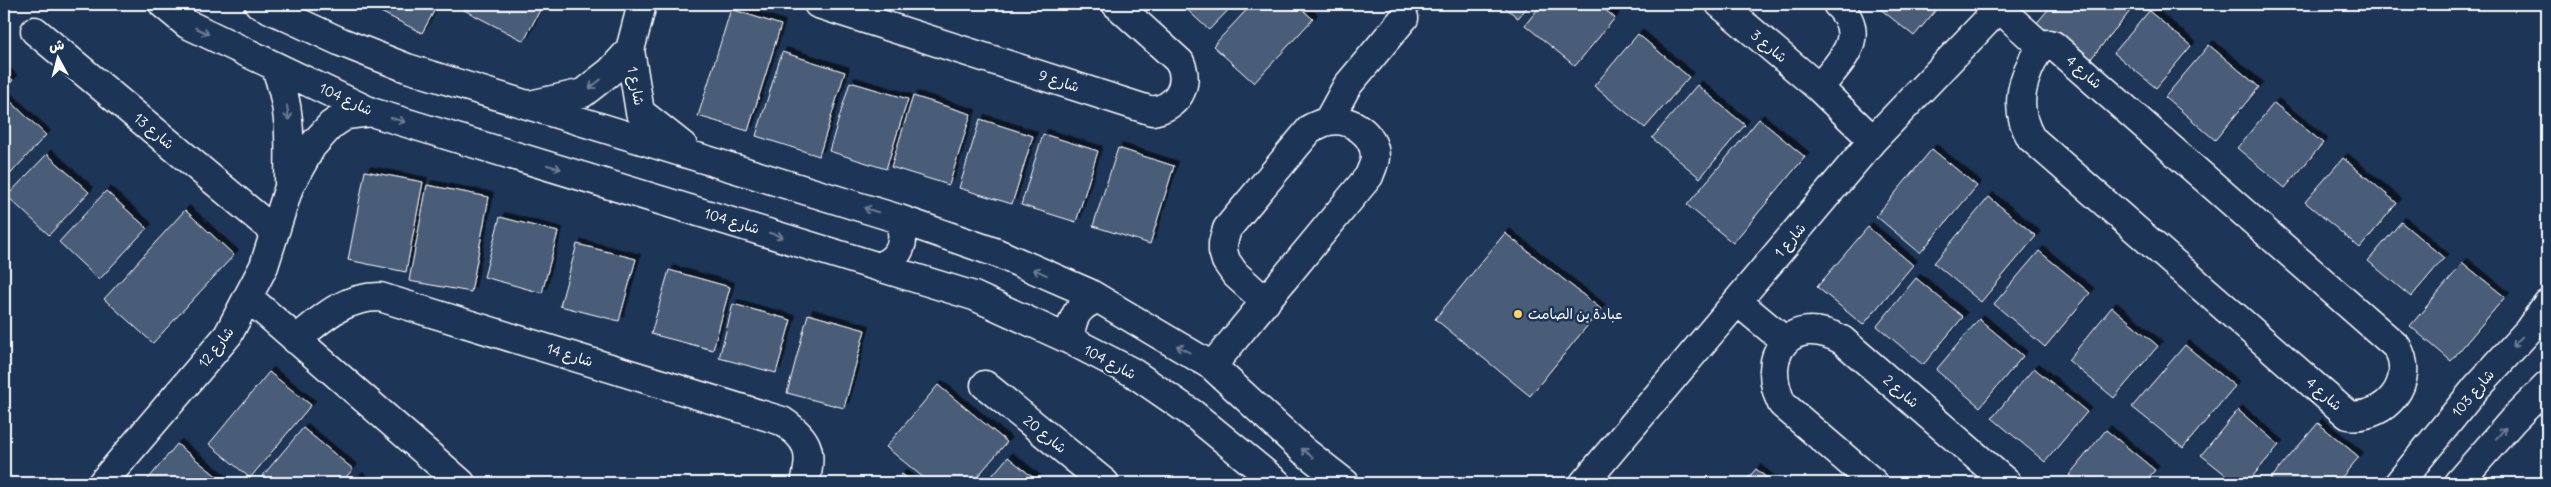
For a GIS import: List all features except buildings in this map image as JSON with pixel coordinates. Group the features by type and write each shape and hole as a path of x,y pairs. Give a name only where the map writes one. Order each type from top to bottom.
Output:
{"street":[{"name":"شارع 104","path":"163,4 187,24 371,112 974,296 1070,340 1132,372 1170,399 1277,483"},
{"path":"260,4 341,42 407,68 900,219 997,253 1098,299 1212,366 1304,451 1345,483"},
{"name":"شارع 1","path":"642,4 630,50 640,112 696,157"},
{"name":"شارع 9","path":"818,4 1152,111 1162,109 1177,98 1182,90 1184,69 1180,62 1116,4"},
{"name":"شارع 3","path":"1720,4 1818,88 1873,140"},
{"path":"1818,88 1849,51 1852,39 1851,26 1846,15 1837,4"},
{"name":"شارع 1","path":"1584,483 1873,140 2001,6"},
{"name":"شارع 4","path":"2001,6 2041,46 2053,45 2397,346 2403,357 2405,369 2397,393 2371,413 2360,416 2348,415 2031,138 2024,126 2021,112 2022,86 2029,65 2041,46"},
{"path":"1328,121 1347,86 1404,18"},
{"name":"شارع 13","path":"35,31 274,231"},
{"name":"شارع 1","path":"529,105 583,93 611,71 630,50"},
{"name":"شارع 12","path":"275,66 283,87 289,116 289,187"},
{"name":"شارع 12","path":"102,483 228,334 249,298 264,266 289,187 312,146 331,125 354,113 371,112"},
{"path":"1212,366 1266,302 1369,176 1375,158 1373,146 1367,136 1357,126 1343,121 1328,121 1311,128 1227,229 1222,251 1226,261 1235,274 1266,302"},
{"path":"879,267 888,263 901,250 903,230 900,219"},
{"name":"شارع 14","path":"296,340 333,310 360,298 380,296 782,422 803,438 807,447 809,469 805,483"},
{"path":"249,298 462,483"},
{"path":"1070,340 1071,324 1075,315 1086,302 1098,299"},
{"path":"1738,302 1785,341 1773,362 1775,391 1782,404 1874,483"},
{"name":"شارع 103","path":"2400,483 2476,388 2528,331 2547,304"},
{"name":"شارع 2","path":"1785,341 1806,331 1830,333 1842,340 2006,483"},
{"name":"شارع 20","path":"985,385 1105,483"},
{"path":"2458,483 2478,473 2513,420 2547,386"}],"place":[{"name":"عبادة بن الصامت","path":"1518,314"}]}
